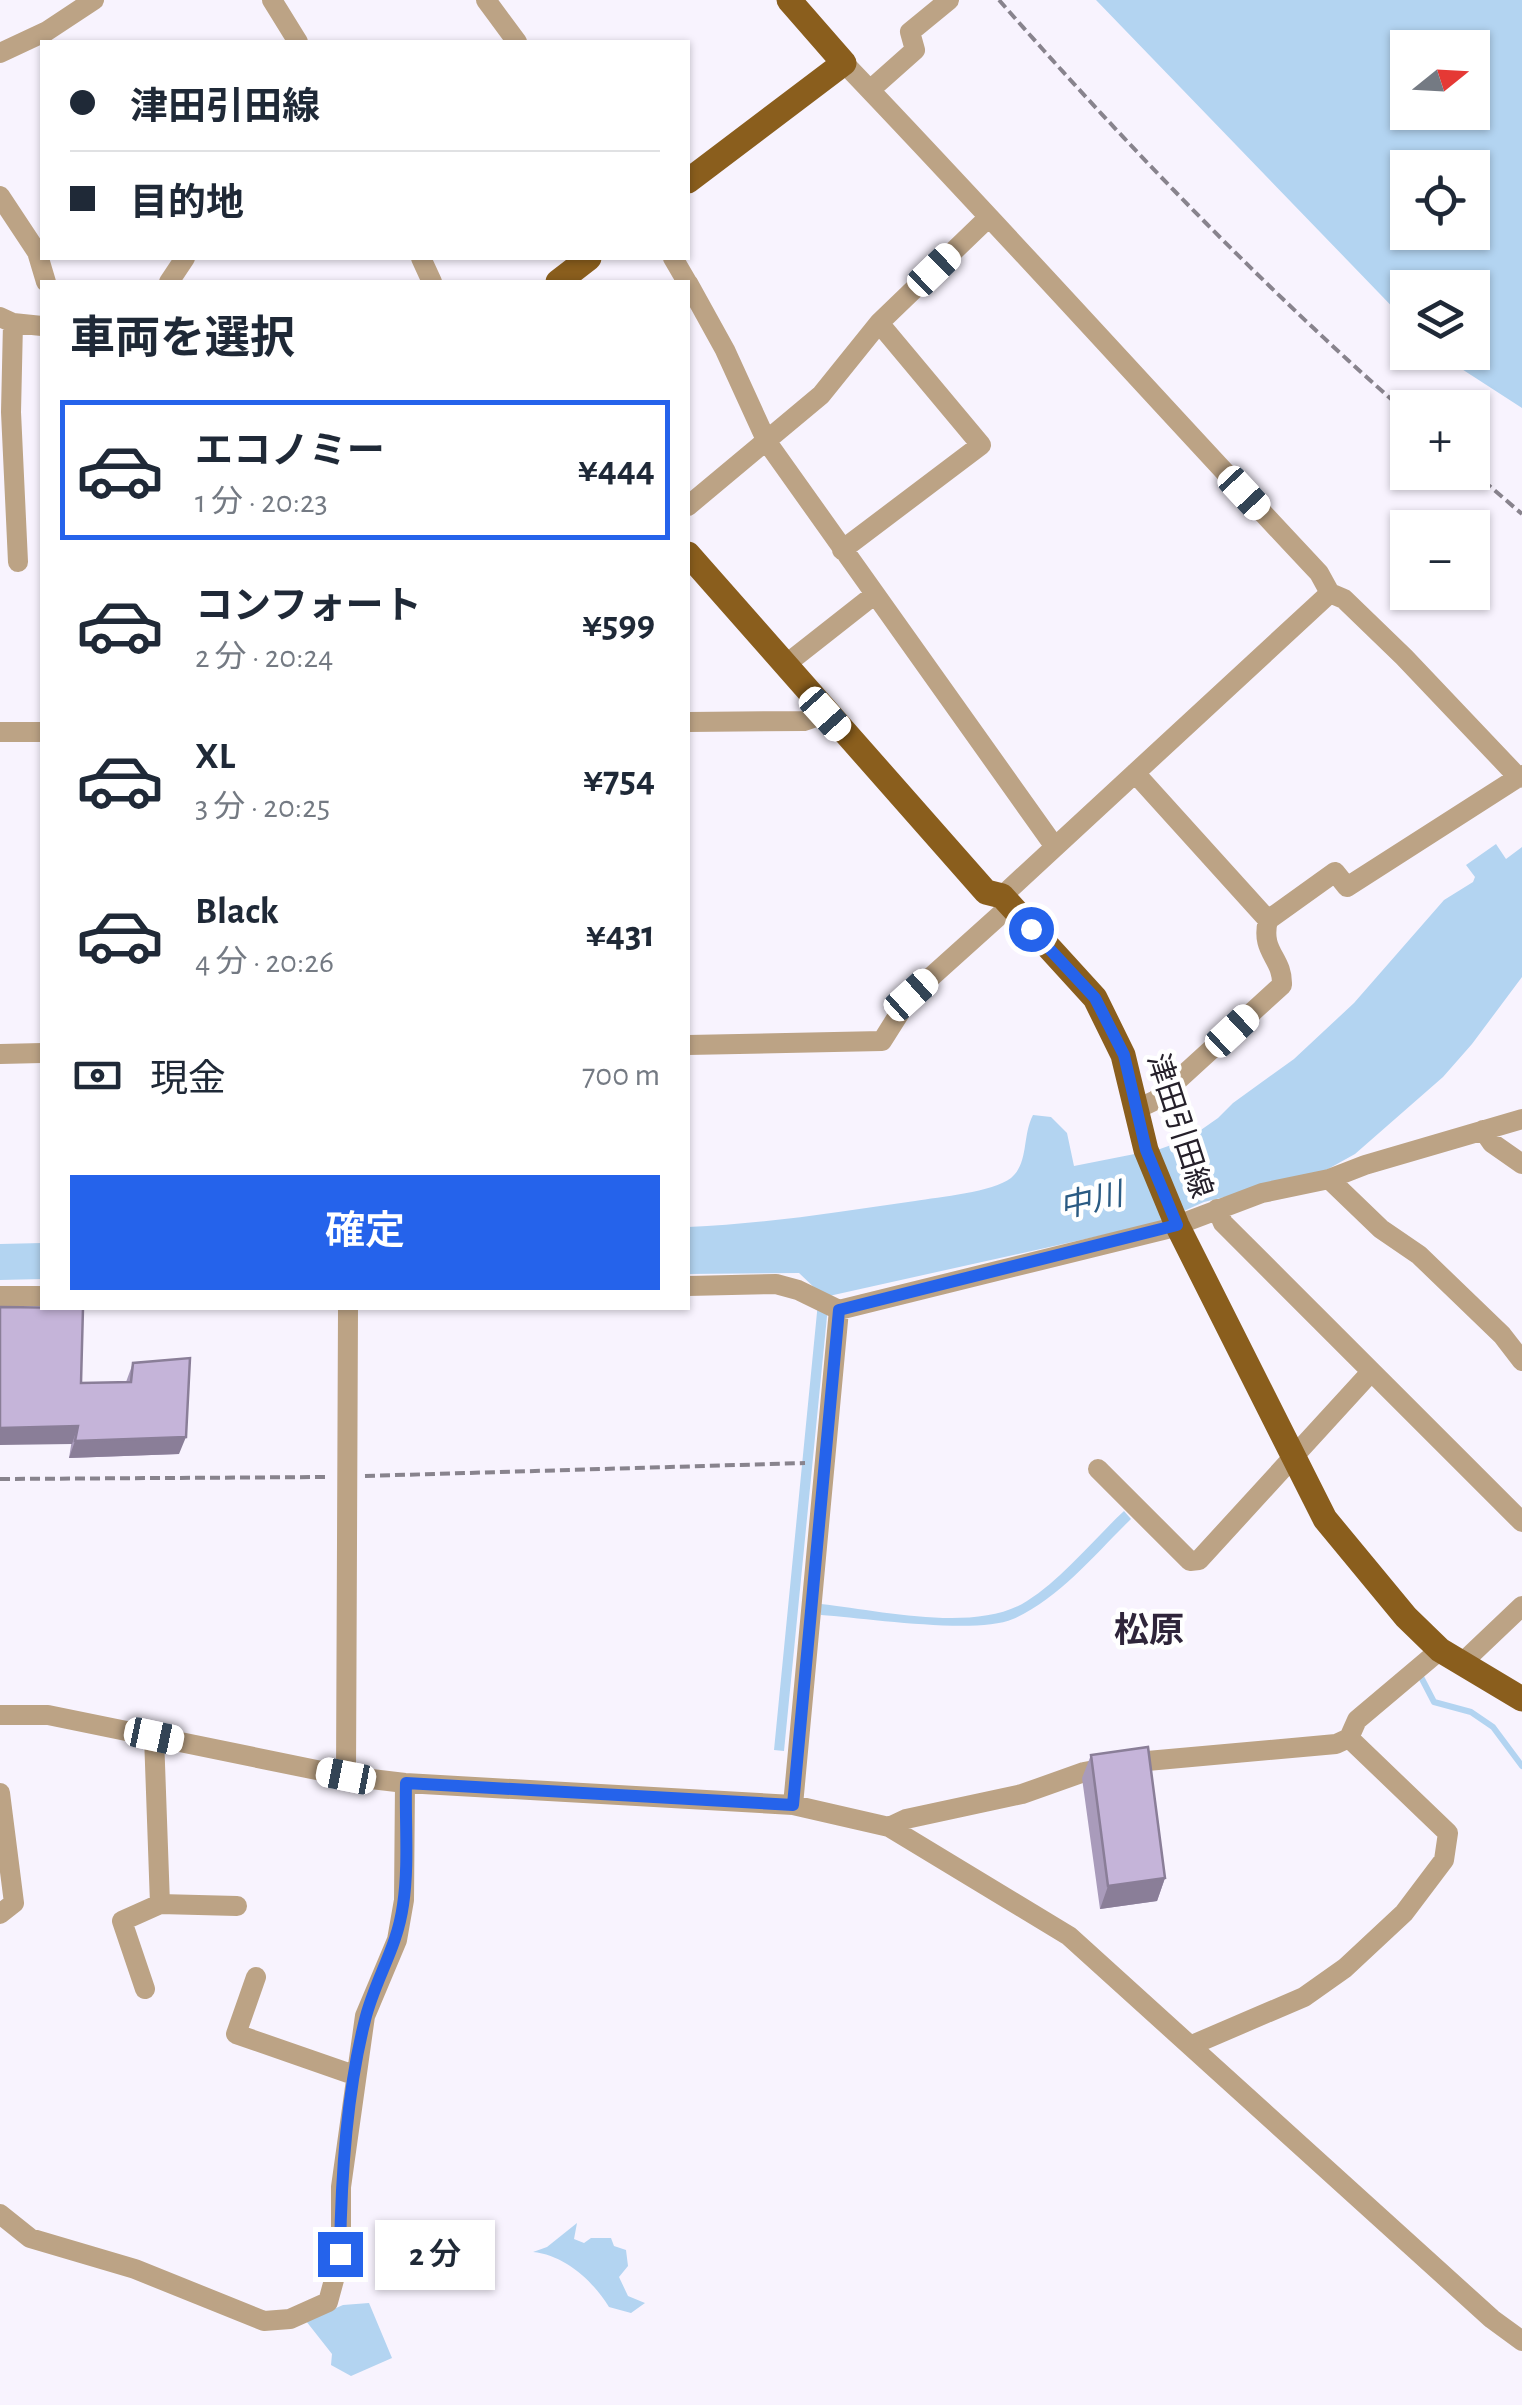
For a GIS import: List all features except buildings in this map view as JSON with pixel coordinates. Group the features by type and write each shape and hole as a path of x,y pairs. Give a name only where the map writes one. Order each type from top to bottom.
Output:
{"main road":[{"path":"690,179 844,63 789,0"},
{"path":"561,280 586,260"},
{"name":"津田引田線","path":"690,556 825,714 986,892 1006,901 1095,998 1124,1055 1146,1150 1176,1222 1326,1519 1406,1617 1451,1656 1522,1699"}],"street":[{"path":"0,53 47,31 94,0"},
{"path":"272,0 297,40"},
{"path":"486,0 516,40"},
{"path":"870,90 915,50 910,32 949,0"},
{"path":"844,63 1029,256 1111,351 1319,573 1330,593 1344,598 1520,776 1347,887 1334,872 1268,920 1264,936 1282,975 1282,985 1156,1100 1135,1110"},
{"path":"0,196 37,252 45,280"},
{"path":"690,504 821,395 879,323 989,217"},
{"path":"690,288 767,442 1055,847"},
{"path":"18,562 6,412 7,320 40,326"},
{"path":"842,550 981,445 879,323"},
{"path":"690,1045 882,1040 911,995 1055,847 1330,593"},
{"path":"785,665 874,595"},
{"path":"690,722 804,720 825,714"},
{"path":"0,732 40,732"},
{"path":"1135,773 1268,920"},
{"path":"0,1054 40,1053"},
{"path":"690,1286 776,1284 839,1310 1176,1222 1262,1193 1329,1179 1365,1164 1522,1119"},
{"path":"1483,1130 1492,1143 1522,1164"},
{"path":"1329,1179 1381,1229 1418,1254 1502,1335 1522,1361"},
{"path":"1217,1209 1223,1223 1522,1522"},
{"path":"0,1296 40,1296"},
{"path":"346,1776 348,1310"},
{"path":"793,1805 839,1310"},
{"path":"1098,1469 1190,1561 1199,1560 1371,1372"},
{"path":"888,1827 906,1819 1022,1794 1084,1772 1136,1762 1336,1744 1349,1738 1357,1720 1522,1606"},
{"path":"0,1715 48,1716 346,1776 406,1783 793,1805 888,1827 1070,1936 1522,2341"},
{"path":"154,1736 160,1904"},
{"path":"1192,2045 1304,1997 1345,1968 1404,1913 1444,1860 1448,1833 1349,1738"},
{"path":"0,2214 30,2238 136,2269 264,2321 290,2320 328,2302 340,2254 341,2187 365,2016 397,1940 404,1900 406,1783"},
{"path":"0,1794 14,1903 0,1914"},
{"path":"145,1988 122,1921 160,1904 237,1906"},
{"path":"256,1977 236,2034 354,2075"}],"path":[{"path":"998,0 1107,123 1221,238 1390,397"},
{"path":"1490,486 1522,514"},
{"path":"0,1479 348,1477 824,1463"}],"water":[{"path":"1096,0 1522,0 1522,408 1463,370 1490,370 1490,270 1390,270 1390,304"},
{"name":"中川","path":"1496,844 1506,859 1522,847 1522,977 1443,1077 1355,1154 1319,1174 1204,1202 1157,1223 829,1296 784,1751 774,1750 819,1292 799,1273 690,1274 690,1227 830,1213 992,1187 1017,1172 1033,1115 1051,1117 1067,1133 1074,1166 1160,1149 1188,1139 1294,1059 1354,1003 1444,900 1473,882 1475,877 1466,865"},
{"path":"40,1243 40,1279 0,1280 0,1244"},
{"path":"1124,1511 1131,1519 1076,1574 1046,1600 1013,1619 996,1624 948,1626 821,1615 821,1604 927,1617 955,1618 1006,1611 1053,1581"},
{"path":"577,2223 574,2239 584,2243 591,2238 611,2238 614,2246 626,2250 628,2266 619,2277 628,2296 645,2303 631,2313 609,2307 577,2271 556,2258 533,2252 547,2247"},
{"path":"369,2303 392,2358 351,2376 331,2365 332,2354 306,2321 343,2305"}],"waterway":[{"path":"1421,1677 1434,1702 1471,1712 1493,1727 1522,1766"}],"district":[{"name":"松原","path":"1149,1631"}],"route":[{"path":"340,2254 341,2187 354,2075 365,2016 397,1940 404,1900 406,1783 793,1805 839,1310 1177,1225 1146,1150 1124,1055 1095,998 1031,929"}]}
